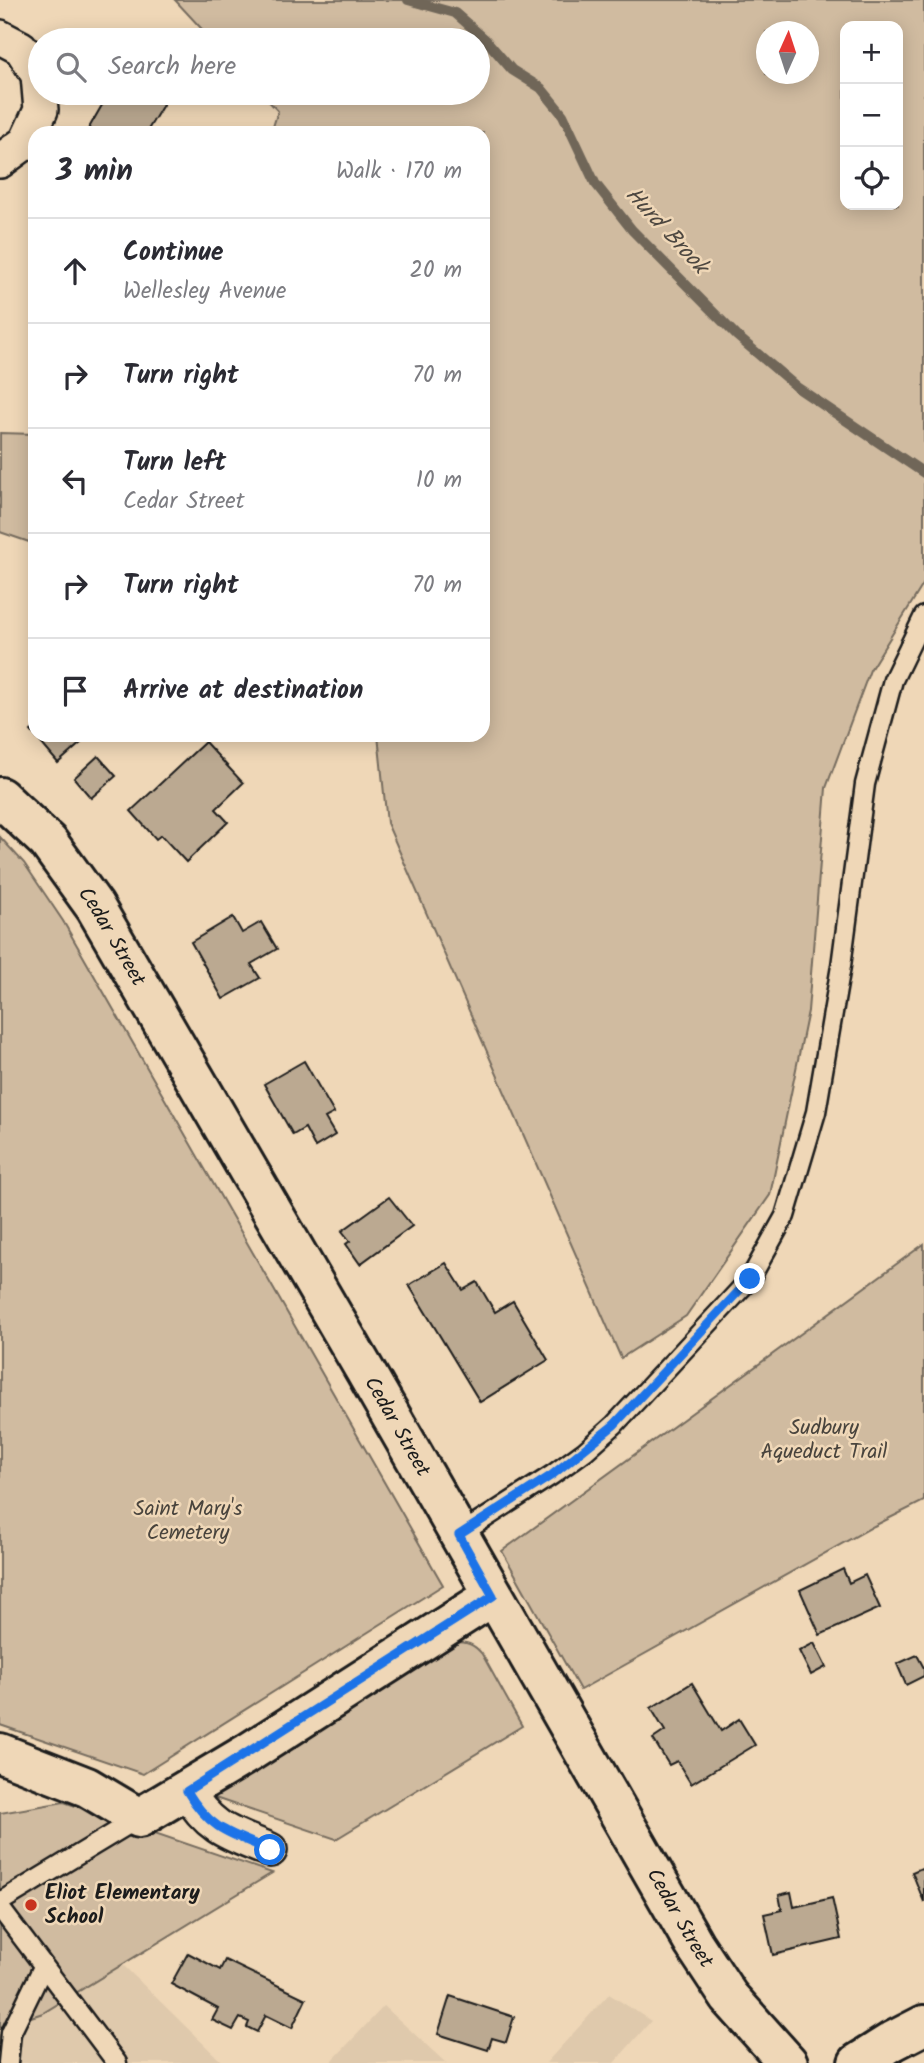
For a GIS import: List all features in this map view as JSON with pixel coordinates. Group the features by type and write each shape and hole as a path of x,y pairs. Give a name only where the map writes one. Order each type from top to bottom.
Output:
{"street":[{"path":"0,37 20,48 28,60"},
{"path":"34,126 41,105"},
{"path":"0,161 28,138"},
{"name":"Cedar Street","path":"0,797 48,842 95,907 365,1369 706,1964 738,2007 788,2063"},
{"path":"0,1753 87,1787 139,1818 187,1791 493,1596"},
{"path":"187,1791 206,1818 216,1826 270,1850"},
{"path":"858,2063 924,2025"}],"lane":[{"path":"459,1535 552,1475 614,1425 750,1279 785,1216 816,1112 841,966 864,784 893,680 924,616"},
{"path":"0,1902 139,1818"},
{"path":"0,1908 117,2063"},
{"path":"8,2063 11,2033 43,1967"}],"shaded area":[{"name":"Eliot Elementary School","path":"0,1845 123,1965 223,2063 0,2063"},
{"path":"609,1994 651,2021 614,2063 546,2063"},
{"path":"384,2006 446,2063 330,2063"}],"green space":[{"path":"175,0 924,0 924,583 870,670 826,788 808,1011 770,1195 686,1316 621,1358 387,823 379,742 490,742 490,126 273,126 278,111 272,105 490,105 490,28 201,28"},
{"path":"0,433 28,434 28,542 0,532"},
{"name":"Saint Mary's Cemetery","path":"0,837 24,863 63,921 443,1585 143,1774 0,1725"},
{"name":"Sudbury Aqueduct Trail","path":"924,1244 924,1501 874,1526 580,1690 502,1551"},
{"path":"455,1642 470,1644 482,1654 522,1726 336,1839 212,1797"},
{"path":"64,1802 272,1873 43,2013 0,2027 0,1813"}],"building":[{"path":"102,105 163,105 150,126 90,126"},
{"path":"40,742 82,742 58,763"},
{"path":"205,742 243,783 216,809 228,822 186,862 161,835 156,839 131,811"},
{"path":"98,756 116,776 91,798 74,778"},
{"path":"233,917 242,933 261,922 277,949 251,964 260,978 223,999 191,942"},
{"path":"304,1061 334,1113 325,1118 335,1135 315,1147 305,1128 293,1135 264,1084"},
{"path":"389,1197 412,1226 360,1264 346,1244 350,1241 342,1231"},
{"path":"446,1263 463,1290 477,1282 495,1312 513,1301 548,1360 480,1402 409,1285"},
{"path":"843,1569 849,1583 865,1575 880,1608 820,1635 800,1590"},
{"path":"814,1643 826,1667 811,1675 799,1651"},
{"path":"917,1655 924,1668 924,1676 906,1685 897,1664"},
{"path":"692,1683 721,1731 739,1719 755,1745 691,1784 677,1761 669,1765 653,1739 665,1731 651,1708"},
{"path":"924,1867 924,1902 912,1872"},
{"path":"791,1892 794,1907 832,1898 841,1939 773,1955 764,1914 782,1910 779,1895"},
{"path":"188,1953 220,1970 225,1960 306,1999 292,2028 266,2015 257,2032 247,2027 249,2022 240,2018 233,2030 212,2020 218,2009 171,1984"},
{"path":"450,1996 514,2017 506,2042 492,2038 488,2050 438,2034"}],"waterway":[{"name":"Hurd Brook","path":"408,0 455,13 472,28"},
{"name":"Hurd Brook","path":"490,45 512,70 541,88 563,115 595,183 632,230 737,336 798,388 924,473"}],"place":[{"name":"Eliot Elementary School","path":"31,1905"}],"route":[{"path":"270,1850 216,1826 206,1818 187,1791 493,1596 459,1535 585,1451 614,1425 750,1279"}]}
